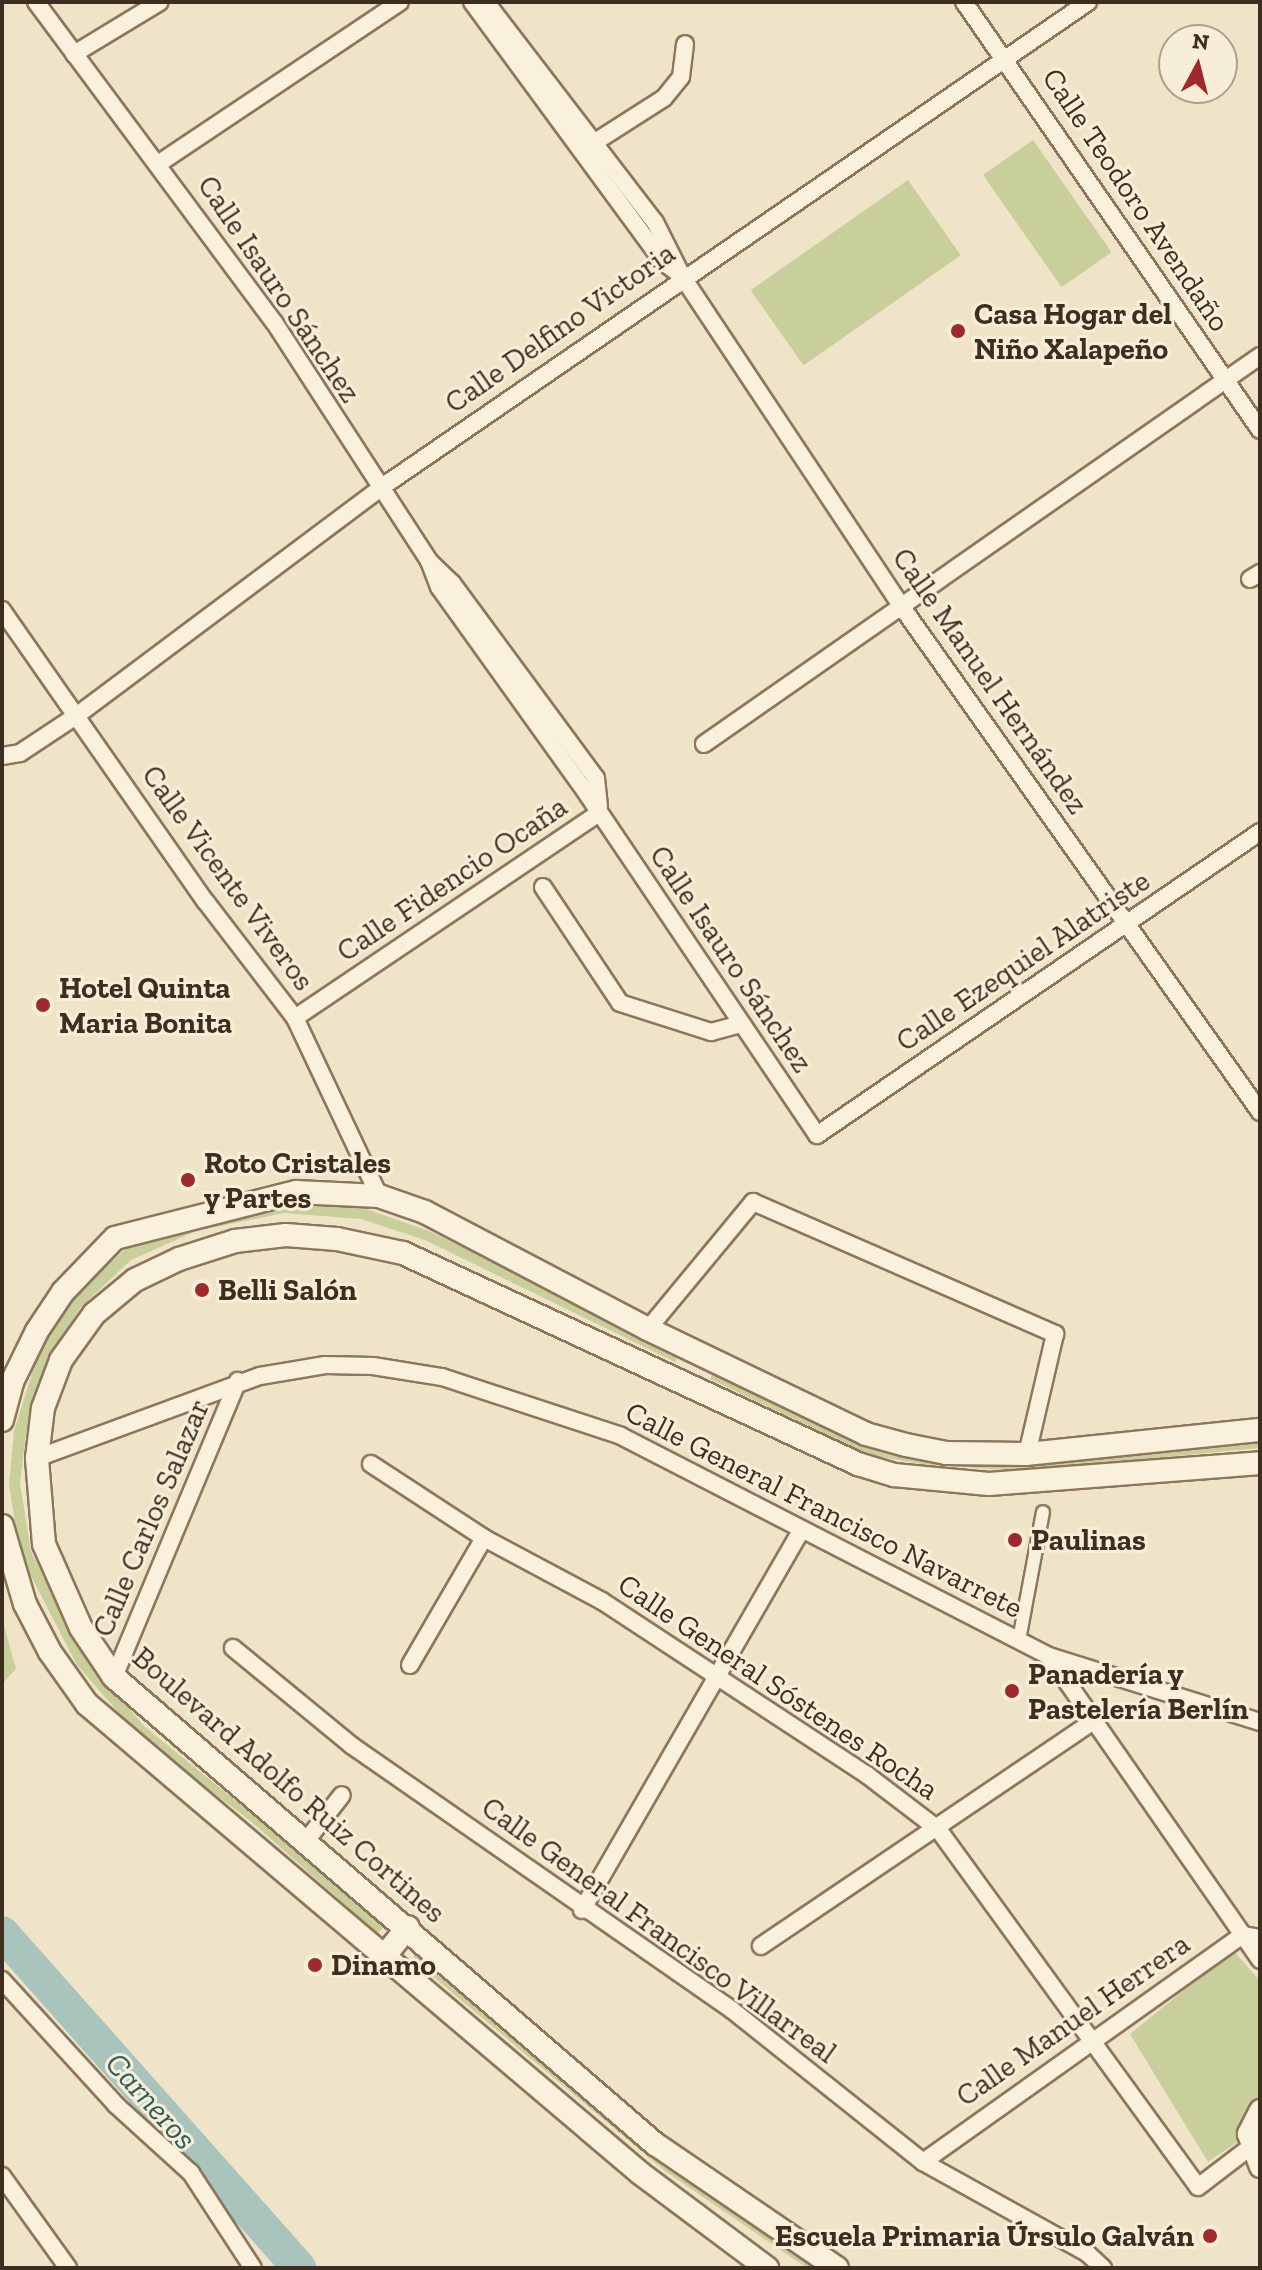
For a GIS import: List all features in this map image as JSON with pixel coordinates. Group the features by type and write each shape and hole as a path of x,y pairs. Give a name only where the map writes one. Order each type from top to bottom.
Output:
{"main road":[{"path":"2,1420 12,1382 37,1331 63,1292 115,1238 296,1192 379,1196 425,1212 648,1329 866,1434 946,1453 1027,1454 1260,1430"},
{"name":"Boulevard Adolfo Ruiz Cortines","path":"837,2268 655,2144 408,1927 114,1677 81,1628 44,1544 37,1458 43,1408 61,1360 94,1314 135,1280 235,1241 299,1236 403,1253 858,1464 942,1482 989,1484 1260,1463"},
{"path":"679,1382 694,1351"},
{"path":"2,1526 25,1604 50,1652 87,1704 382,1959 640,2173 767,2268"},
{"path":"382,1959 408,1927"}],"street":[{"name":"Calle Isauro Sánchez","path":"36,2 274,322 379,489 429,561 452,583 596,778 599,813 738,1025 817,1135"},
{"path":"74,54 160,2"},
{"path":"158,164 400,2"},
{"name":"Calle Manuel Hernández","path":"472,2 663,262 682,276"},
{"name":"Calle Manuel Hernández","path":"486,2 592,144 655,222 682,276 899,603 1260,1112"},
{"name":"Calle Teodoro Avendaño","path":"964,2 1260,430"},
{"name":"Calle Delfino Victoria","path":"2,756 20,753 76,716 379,489 682,276 1088,2"},
{"path":"592,144 664,98 681,77 685,44"},
{"path":"704,744 899,603 1260,356"},
{"name":"Calle Vicente Viveros","path":"2,610 295,1018 379,1196"},
{"name":"Calle Fidencio Ocaña","path":"295,1018 599,813"},
{"name":"Calle Ezequiel Alatriste","path":"817,1135 1260,832"},
{"path":"543,887 620,1003 711,1032 738,1025"},
{"path":"648,1329 753,1202 1055,1334 1027,1454"},
{"name":"Calle General Francisco Navarrete","path":"37,1458 238,1381 325,1365 373,1366 442,1377 621,1436 690,1468 800,1532 1049,1656 1260,1722"},
{"name":"Calle Carlos Salazar","path":"114,1677 238,1381"},
{"name":"Calle General Sóstenes Rocha","path":"371,1464 484,1538 602,1601 714,1679 867,1775 938,1829 1095,2040 1198,2187 1249,2148"},
{"path":"1019,1640 1043,1512"},
{"path":"582,1910 800,1532"},
{"path":"410,1665 484,1538"},
{"name":"Calle General Francisco Villarreal","path":"233,1648 351,1745 582,1910 732,2010 923,2162 1087,2253 1103,2268"},
{"path":"1049,1656 1260,1960"},
{"path":"761,1946 1092,1722"},
{"path":"306,1841 342,1795"},
{"path":"1242,1935 1260,1938"},
{"name":"Calle Manuel Herrera","path":"923,2162 1242,1935"},
{"path":"2,1980 116,2105 191,2173 253,2268"},
{"path":"1260,2110 1248,2134 1249,2148 1260,2167"},
{"path":"2,2176 68,2268"}],"green space":[{"path":"1033,140 1112,252 1062,287 983,175"},
{"path":"908,180 961,255 803,365 751,290"},
{"path":"283,1204 361,1207 429,1231 680,1351 675,1362 425,1240 361,1219 284,1213 196,1231 131,1260 81,1307 50,1356 26,1433 20,1483 31,1551 85,1657 144,1726 386,1923 378,1934 253,1823 138,1735 77,1665 20,1555 9,1484 14,1431 39,1351 72,1299 124,1250 194,1223"},
{"path":"714,1370 872,1446 1260,1439 1260,1448 1018,1471 922,1464 870,1455 710,1379"},
{"path":"2,1618 16,1669 2,1684"},
{"path":"419,1950 827,2268 807,2268 665,2171 412,1959"},
{"path":"1233,1950 1260,1981 1260,2100 1238,2125 1242,2139 1208,2162 1130,2034"}],"waterway":[{"name":"Carneros","path":"2,1933 299,2268"}],"place":[{"name":"Casa Hogar del Niño Xalapeño","path":"958,331"},
{"name":"Hotel Quinta Maria Bonita","path":"43,1005"},
{"name":"Roto Cristales y Partes","path":"188,1180"},
{"name":"Belli Salón","path":"202,1290"},
{"name":"Paulinas","path":"1015,1540"},
{"name":"Panadería y Pastelería Berlín","path":"1012,1691"},
{"name":"Dinamo","path":"315,1965"},
{"name":"Escuela Primaria Úrsulo Galván","path":"1210,2236"}]}
